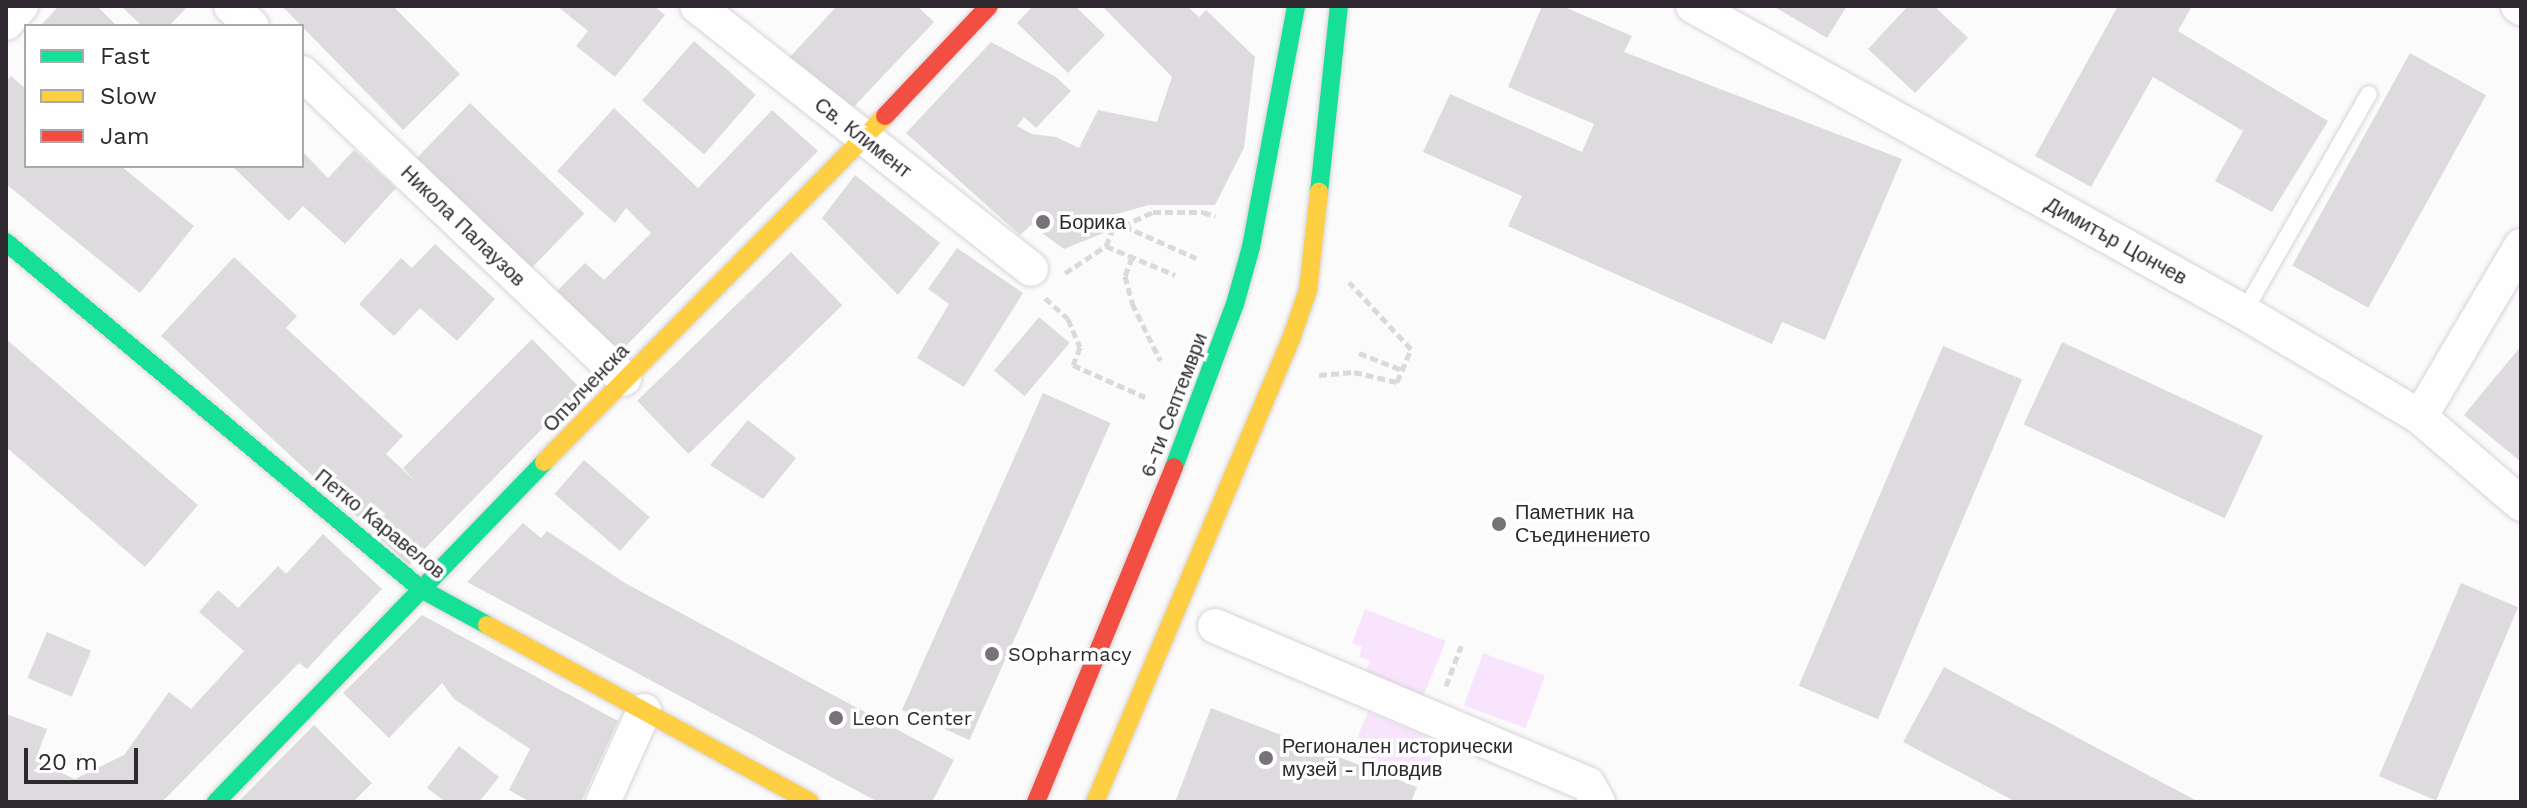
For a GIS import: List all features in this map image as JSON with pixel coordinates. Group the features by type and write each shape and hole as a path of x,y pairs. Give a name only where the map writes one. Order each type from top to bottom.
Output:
{"street":[{"path":"6,23 21,6"},
{"path":"231,6 250,24"},
{"name":"Св. Климент","path":"697,6 1036,279"},
{"name":"Опълченска","path":"216,802 624,379 864,139 989,6"},
{"name":"6-ти Септември","path":"1036,802 1197,410 1231,316 1251,247 1296,6"},
{"path":"1095,802 1291,339 1308,290 1339,6"},
{"name":"Димитър Цончев","path":"1693,6 2244,312 2420,417 2521,504"},
{"name":"Никола Палаузов","path":"304,75 624,379"},
{"name":"Петко Каравелов","path":"6,243 421,589 810,802"},
{"path":"2420,417 2521,246"},
{"path":"1215,626 1588,784 1598,802"},
{"path":"603,802 644,711"}],"lane":[{"path":"2244,312 2369,94"}],"path":[{"path":"1145,397 1073,365 1080,347 1068,319 1047,304 1036,279 1106,246 1112,231 1153,212 1203,212 1216,216"},
{"path":"1124,226 1196,258"},
{"path":"1106,246 1175,275"},
{"path":"1132,257 1125,276 1132,303 1160,360"},
{"path":"1313,375 1354,372 1397,382 1411,349 1343,276"},
{"path":"1359,353 1402,370"}],"shaded area":[{"path":"1365,609 1446,641 1423,697 1365,675 1370,661 1359,657 1362,647 1352,643"},
{"path":"1483,653 1545,676 1526,728 1464,706"},
{"path":"1368,712 1438,742 1420,783 1350,753"}],"building":[{"path":"59,6 97,6 115,24 42,24"},
{"path":"121,6 188,6 171,24 140,24"},
{"path":"282,6 393,6 460,74 403,130 304,29 304,24 300,24"},
{"path":"557,6 654,6 665,15 615,77 576,46 588,31"},
{"path":"837,6 917,6 934,22 847,114 788,59"},
{"path":"1033,6 1075,6 1105,35 1068,73 1017,23"},
{"path":"1102,6 1187,6 1199,17 1206,10 1255,57 1244,148 1215,205 1149,205 1113,215 1106,232 1064,249 1031,225 1020,235 906,133 991,42 1056,77 1071,91 1036,128 1024,117 1017,126 1032,134 1056,137 1079,148 1098,110 1157,122 1172,77"},
{"path":"1542,6 1562,6 1632,36 1624,52 1902,159 1825,340 1782,322 1772,344 1508,226 1522,196 1423,152 1450,94 1582,152 1594,124 1508,87"},
{"path":"1773,6 1847,6 1827,38"},
{"path":"1908,6 1934,6 1968,38 1915,93 1868,49"},
{"path":"2118,6 2192,6 2178,31 2328,121 2272,212 2215,181 2243,131 2153,77 2091,187 2035,156"},
{"path":"694,41 756,95 704,154 642,101"},
{"path":"2410,53 2486,95 2368,308 2292,266"},
{"path":"11,76 24,87 24,168 123,168 194,226 140,293 6,184 6,82"},
{"path":"470,103 584,213 529,270 415,160"},
{"path":"614,108 698,188 772,110 818,151 619,353 556,292 585,263 604,280 651,233 626,208 615,223 557,171"},
{"path":"354,150 396,188 345,244 303,206 289,221 234,168 304,168 304,153 328,178"},
{"path":"855,175 940,243 898,295 822,218"},
{"path":"435,244 495,299 457,341 420,308 394,336 359,304 401,258 412,268"},
{"path":"957,248 1023,293 964,387 917,358 949,304 928,289"},
{"path":"791,252 842,305 688,454 637,401"},
{"path":"234,257 297,316 286,328 403,436 386,454 416,482 403,468 532,339 581,389 409,565 161,336"},
{"path":"1039,317 1070,343 1025,396 994,371"},
{"path":"6,339 198,505 145,567 6,447"},
{"path":"2062,342 2263,436 2225,518 2024,424"},
{"path":"1943,346 2022,380 1878,719 1799,686"},
{"path":"2521,346 2521,462 2464,415"},
{"path":"1043,393 1111,423 969,740 902,710"},
{"path":"748,420 796,458 763,499 710,465"},
{"path":"584,460 650,517 620,551 554,494"},
{"path":"523,523 541,538 547,531 625,583 954,760 932,802 878,802 467,582"},
{"path":"323,534 382,589 307,669 299,663 162,802 6,802 6,714 47,729 35,761 75,779 124,755 169,692 191,709 244,651 199,612 218,590 238,608 278,566 286,574"},
{"path":"2461,583 2518,607 2436,801 2379,776"},
{"path":"422,615 618,721 581,802 530,802 509,790 530,749 454,699 442,683 389,738 343,693"},
{"path":"47,632 91,651 72,697 27,678"},
{"path":"1944,667 2199,802 2016,802 1903,742"},
{"name":"Регионален исторически музей - Пловдив","path":"1211,708 1417,787 1411,802 1175,802"},
{"path":"314,725 372,783 353,802 238,802"},
{"path":"459,746 499,777 479,802 446,802 427,788"}],"traffic: fast":[{"path":"1174,467 1235,304 1251,247 1296,6"},
{"path":"1319,192 1339,6"},
{"path":"6,242 421,589 487,625"},
{"path":"216,802 544,462"}],"traffic: slow":[{"path":"544,462 885,116"},
{"path":"1095,802 1291,339 1308,290 1319,192"},
{"path":"487,625 810,802"}],"traffic: jam":[{"path":"885,116 989,6"},
{"path":"1036,802 1174,467"}],"place":[{"name":"Борика","path":"1043,222"},
{"name":"Паметник на Съединението","path":"1499,524"},
{"name":"SOpharmacy","path":"992,654"},
{"name":"Leon Center","path":"836,718"},
{"name":"Регионален исторически музей - Пловдив","path":"1266,758"}]}
